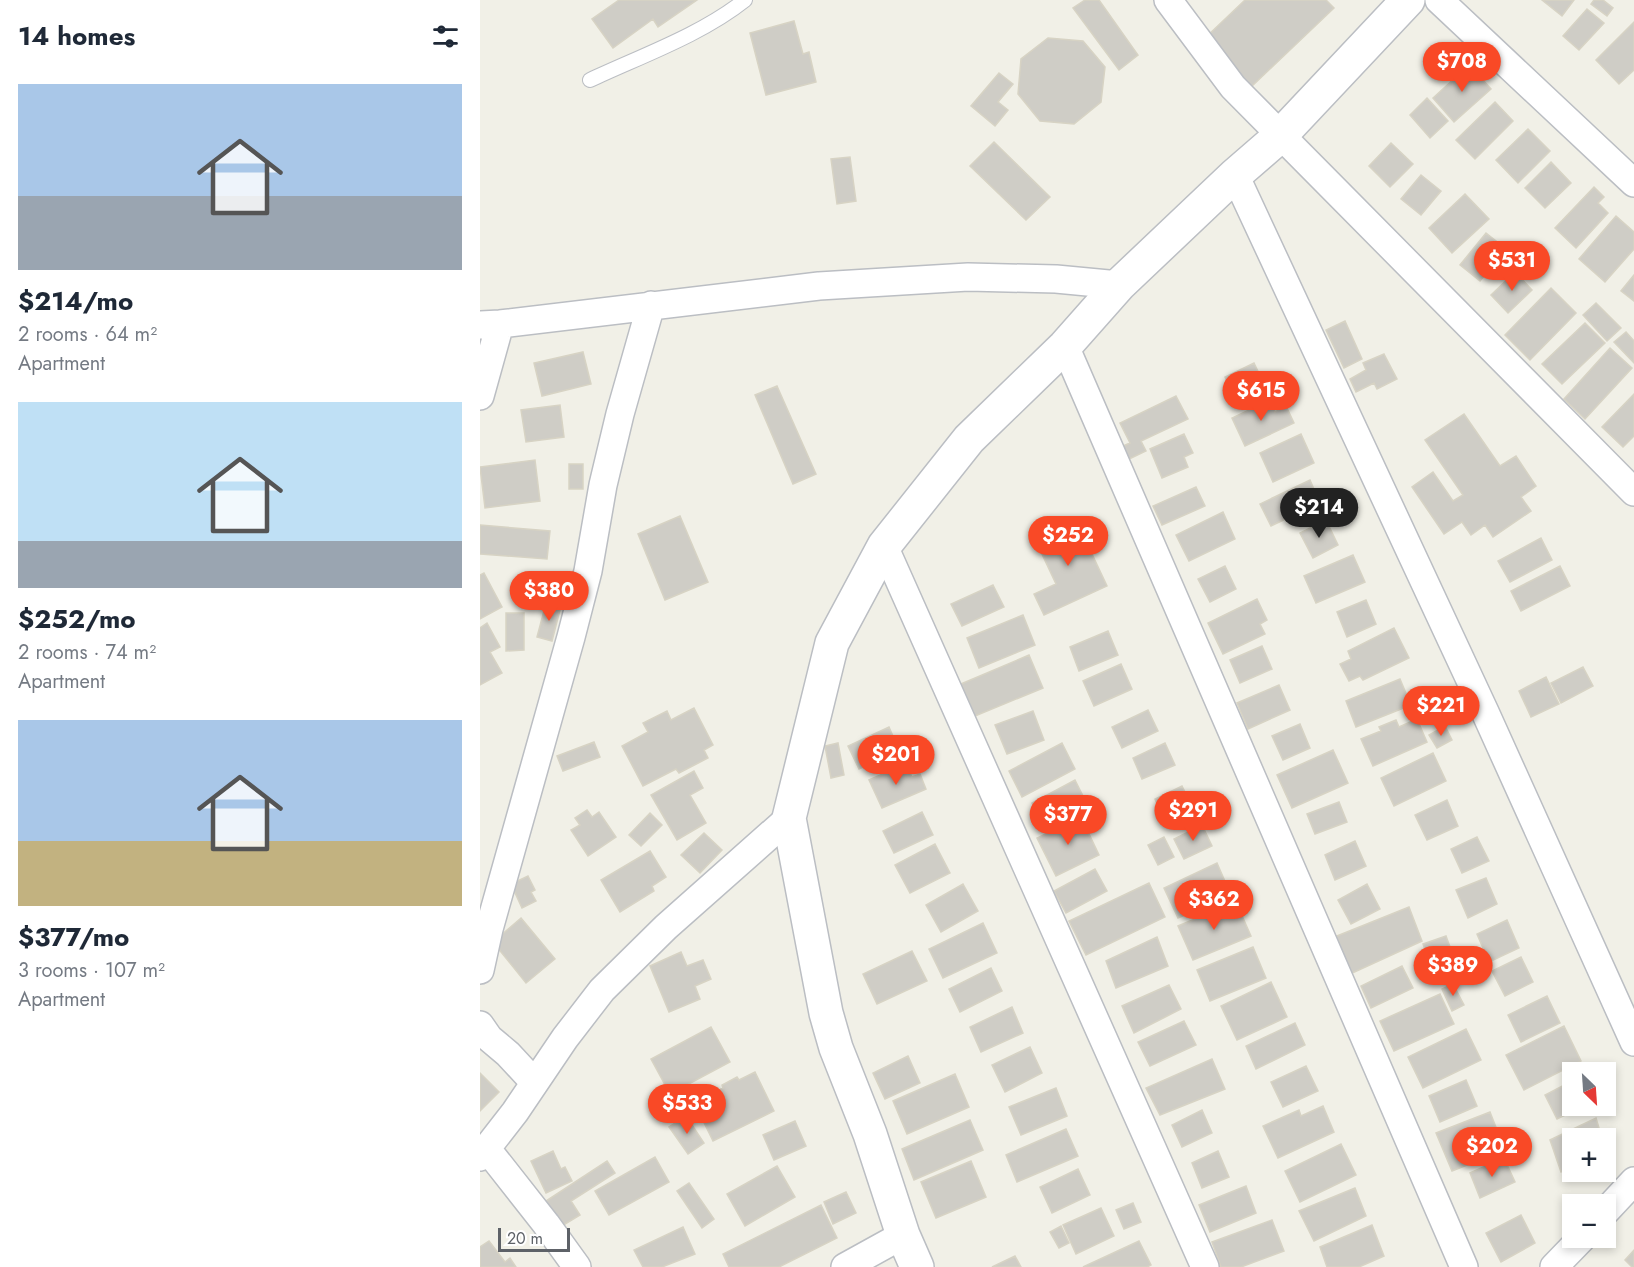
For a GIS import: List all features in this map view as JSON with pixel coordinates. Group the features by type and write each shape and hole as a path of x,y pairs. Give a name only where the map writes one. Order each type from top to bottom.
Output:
{"street":[{"path":"1168,0 1233,87 1634,492"},
{"path":"917,1267 903,1235 870,1134 836,1048 826,1013 789,818 832,643 884,546 969,439 1065,346 1119,285 1235,175 1280,136 1408,0"},
{"path":"1439,0 1634,183"},
{"path":"1235,175 1475,691 1634,1042"},
{"path":"480,396 490,325 819,286 968,277 1056,279 1119,285"},
{"path":"480,970 489,929 574,626 588,571 603,485 620,414 651,305"},
{"path":"1065,346 1464,1267"},
{"path":"884,546 1205,1267"},
{"path":"577,1267 546,1224 483,1153 602,990 666,927 789,818"},
{"path":"480,1025 489,1038 508,1054 534,1082"},
{"path":"1616,1200 1634,1181"},
{"path":"845,1267 903,1235"},
{"path":"1559,1265 1573,1248"}],"lane":[{"path":"590,80 690,34 733,10 746,0"}],"building":[{"path":"619,0 697,0 658,27 653,19 613,48 592,19"},
{"path":"1085,0 1099,0 1138,55 1119,70 1073,8"},
{"path":"1245,0 1326,0 1334,8 1250,88 1204,39"},
{"path":"1542,0 1574,0 1562,16"},
{"path":"1594,0 1603,0 1613,8 1607,16 1591,4"},
{"path":"1587,9 1604,23 1579,50 1563,36"},
{"path":"794,21 803,54 809,52 816,82 766,95 750,33"},
{"path":"1634,22 1634,70 1619,84 1596,60"},
{"path":"1048,38 1083,41 1105,67 1101,102 1074,124 1040,121 1018,94 1021,59"},
{"path":"1469,65 1491,89 1454,122 1433,98"},
{"path":"999,73 1013,84 998,102 1008,110 995,126 971,106"},
{"path":"1427,98 1448,121 1430,138 1410,115"},
{"path":"1495,102 1513,121 1475,159 1456,140"},
{"path":"1528,129 1550,151 1518,183 1496,160"},
{"path":"994,142 1050,197 1026,220 970,166"},
{"path":"1391,143 1413,164 1390,187 1369,166"},
{"path":"850,157 856,201 837,204 831,159"},
{"path":"1551,162 1571,183 1545,208 1525,188"},
{"path":"1421,175 1441,191 1421,215 1401,199"},
{"path":"1594,187 1604,197 1598,203 1608,213 1576,248 1555,228"},
{"path":"1465,194 1489,219 1452,253 1429,228"},
{"path":"1616,216 1634,232 1634,249 1605,282 1579,259"},
{"path":"1486,233 1500,244 1491,255 1497,260 1480,281 1460,265"},
{"path":"1515,272 1532,290 1508,313 1491,295"},
{"path":"1634,275 1634,301 1621,291"},
{"path":"1551,288 1576,313 1530,360 1505,335"},
{"path":"1596,303 1621,328 1607,341 1583,315"},
{"path":"1345,321 1362,359 1344,368 1326,330"},
{"path":"1585,323 1605,343 1562,384 1542,364"},
{"path":"1626,332 1634,341 1634,363 1614,342"},
{"path":"1610,348 1632,368 1585,419 1564,399"},
{"path":"583,352 591,384 542,396 534,363"},
{"path":"1384,354 1397,379 1377,389 1374,383 1356,392 1350,379 1366,370 1363,363"},
{"path":"1254,363 1264,384 1235,398 1225,377"},
{"path":"777,386 816,474 793,484 755,395"},
{"path":"1634,394 1634,436 1623,447 1602,427"},
{"path":"1176,396 1188,419 1141,441 1146,451 1125,461 1118,448 1130,443 1120,423"},
{"path":"1270,400 1275,412 1286,406 1294,423 1245,446 1232,418"},
{"path":"560,405 564,437 526,442 521,410"},
{"path":"1464,414 1500,466 1516,456 1536,486 1521,497 1531,511 1493,537 1485,525 1471,535 1462,522 1444,534 1412,487 1433,472 1453,501 1463,495 1425,440"},
{"path":"1184,434 1193,453 1184,457 1188,467 1162,478 1150,449"},
{"path":"1301,434 1314,463 1273,482 1260,453"},
{"path":"535,460 540,501 485,508 480,467"},
{"path":"569,464 583,464 583,489 569,489"},
{"path":"1310,480 1320,503 1309,508 1311,513 1297,520 1294,515 1271,526 1260,504"},
{"path":"1196,487 1205,506 1162,525 1153,506"},
{"path":"1223,512 1235,539 1189,561 1176,535"},
{"path":"680,516 708,582 665,600 638,534"},
{"path":"1075,518 1107,586 1044,615 1034,594 1056,584 1034,537"},
{"path":"1326,520 1338,545 1313,558 1300,533"},
{"path":"480,525 550,531 547,559 480,554"},
{"path":"1541,538 1552,560 1510,582 1498,561"},
{"path":"1353,555 1365,582 1316,603 1304,576"},
{"path":"1225,566 1236,589 1210,602 1198,579"},
{"path":"1560,566 1570,586 1521,611 1511,591"},
{"path":"484,573 502,607 480,619 480,575"},
{"path":"993,585 1004,607 962,626 951,604"},
{"path":"1257,599 1267,620 1260,624 1265,634 1223,654 1208,623"},
{"path":"1366,600 1376,624 1347,637 1337,612"},
{"path":"546,603 561,606 552,641 537,637"},
{"path":"506,613 524,613 524,650 506,651"},
{"path":"1023,615 1035,645 979,668 967,638"},
{"path":"487,623 500,647 490,652 502,673 480,685 480,628"},
{"path":"1394,628 1409,658 1363,680 1360,676 1349,681 1340,664 1351,659 1348,651"},
{"path":"1108,631 1118,655 1079,671 1070,647"},
{"path":"1262,646 1272,669 1240,683 1230,660"},
{"path":"1029,655 1043,688 975,716 961,684"},
{"path":"1121,664 1132,689 1094,706 1083,681"},
{"path":"1583,667 1593,686 1561,703 1551,683"},
{"path":"1546,677 1559,704 1531,717 1519,691"},
{"path":"1400,679 1411,705 1356,727 1346,701"},
{"path":"1279,685 1290,710 1248,729 1237,703"},
{"path":"694,708 713,745 704,750 708,758 679,773 676,769 643,786 622,746 648,732 643,723 667,711 671,720"},
{"path":"1148,710 1158,731 1122,748 1112,727"},
{"path":"1033,711 1044,740 1007,754 995,725"},
{"path":"1417,719 1427,742 1373,766 1361,739 1381,731 1379,727 1396,720 1399,727"},
{"path":"1300,724 1310,748 1283,760 1272,736"},
{"path":"1445,726 1452,740 1437,748 1429,735"},
{"path":"889,727 899,750 859,769 848,746"},
{"path":"594,742 600,757 563,771 557,756"},
{"path":"838,743 844,775 831,778 825,746"},
{"path":"1062,743 1075,769 1022,797 1009,771"},
{"path":"1165,743 1175,765 1142,779 1133,758"},
{"path":"1333,750 1348,783 1292,808 1277,775"},
{"path":"1433,753 1446,781 1394,806 1381,778"},
{"path":"906,764 912,777 920,774 926,789 882,808 869,780"},
{"path":"694,771 703,788 690,795 706,823 677,840 651,795"},
{"path":"1075,780 1087,804 1044,826 1032,803"},
{"path":"1182,786 1192,806 1164,820 1155,799"},
{"path":"1447,800 1458,826 1427,840 1415,815"},
{"path":"1339,802 1347,822 1315,834 1307,814"},
{"path":"587,810 592,817 599,812 616,837 588,856 571,830 580,825 575,818"},
{"path":"922,812 933,835 894,853 883,831"},
{"path":"650,813 662,825 641,846 629,835"},
{"path":"1081,817 1099,855 1056,876 1037,838"},
{"path":"1202,825 1212,846 1184,859 1174,839"},
{"path":"704,833 722,850 700,873 681,855"},
{"path":"1164,837 1174,857 1158,865 1148,845"},
{"path":"1477,837 1489,861 1462,873 1451,849"},
{"path":"1355,841 1366,866 1335,880 1325,855"},
{"path":"935,844 950,873 910,893 895,865"},
{"path":"650,851 666,877 652,886 654,891 620,912 601,880"},
{"path":"1217,863 1231,895 1178,918 1164,888"},
{"path":"1095,869 1107,891 1066,913 1054,891"},
{"path":"528,876 535,890 531,892 536,901 522,908 511,884"},
{"path":"1486,878 1497,904 1468,918 1456,890"},
{"path":"1149,883 1165,917 1086,955 1069,921"},
{"path":"963,884 978,911 941,932 926,905"},
{"path":"1367,884 1380,909 1351,924 1338,900"},
{"path":"1236,902 1251,936 1193,960 1178,926"},
{"path":"1409,907 1422,941 1348,975 1332,938"},
{"path":"521,918 555,959 526,983 493,942"},
{"path":"1507,920 1519,948 1489,962 1477,934"},
{"path":"983,923 997,953 943,978 929,949"},
{"path":"1446,936 1460,974 1437,982 1423,944"},
{"path":"1157,937 1168,966 1116,988 1106,961"},
{"path":"1253,947 1266,978 1210,1001 1197,970"},
{"path":"912,951 927,981 877,1004 863,974"},
{"path":"681,952 687,966 703,960 711,979 695,986 700,999 669,1012 650,966"},
{"path":"1521,957 1533,982 1505,996 1492,971"},
{"path":"1402,966 1413,988 1371,1008 1361,986"},
{"path":"991,968 1002,991 960,1012 949,989"},
{"path":"1271,982 1287,1017 1237,1040 1221,1006"},
{"path":"1453,984 1464,1005 1452,1011 1442,989"},
{"path":"1169,985 1181,1009 1134,1033 1122,1006"},
{"path":"1440,994 1454,1024 1394,1051 1380,1021"},
{"path":"1547,996 1560,1023 1521,1042 1508,1015"},
{"path":"1012,1007 1023,1033 981,1052 970,1027"},
{"path":"1184,1021 1196,1045 1150,1066 1138,1042"},
{"path":"1295,1023 1305,1045 1256,1069 1246,1046"},
{"path":"1564,1026 1581,1061 1562,1062 1562,1071 1524,1090 1506,1055"},
{"path":"711,1027 730,1062 670,1094 651,1059"},
{"path":"1466,1029 1481,1060 1423,1088 1408,1057"},
{"path":"1030,1047 1042,1073 1005,1092 992,1065"},
{"path":"908,1056 920,1083 885,1099 873,1073"},
{"path":"1212,1059 1225,1089 1160,1115 1146,1088"},
{"path":"1306,1066 1318,1091 1283,1107 1271,1082"},
{"path":"755,1072 774,1111 713,1141 694,1102 723,1088 722,1085 737,1077 739,1080"},
{"path":"480,1073 499,1092 480,1111"},
{"path":"955,1074 969,1107 907,1134 893,1101"},
{"path":"1466,1080 1477,1106 1440,1122 1429,1096"},
{"path":"1562,1086 1563,1116 1557,1119 1545,1095"},
{"path":"1056,1088 1067,1116 1021,1135 1009,1107"},
{"path":"1323,1106 1334,1132 1278,1158 1263,1126 1299,1110 1301,1116"},
{"path":"1202,1110 1212,1133 1182,1147 1172,1125"},
{"path":"1490,1112 1505,1150 1452,1171 1436,1133"},
{"path":"686,1116 704,1143 688,1154 669,1127"},
{"path":"1596,1118 1599,1128 1575,1128"},
{"path":"970,1120 983,1150 914,1180 902,1149"},
{"path":"795,1121 806,1146 774,1160 763,1135"},
{"path":"1066,1129 1078,1156 1017,1182 1006,1155"},
{"path":"1562,1134 1561,1172 1550,1140"},
{"path":"1341,1144 1356,1175 1300,1202 1285,1171"},
{"path":"553,1151 561,1169 565,1167 572,1181 546,1193 531,1161"},
{"path":"1218,1151 1229,1177 1202,1188 1192,1163"},
{"path":"655,1157 669,1182 609,1215 595,1191"},
{"path":"1504,1158 1515,1182 1480,1198 1470,1173"},
{"path":"607,1161 615,1173 571,1201 580,1215 562,1226 546,1201"},
{"path":"971,1161 986,1197 936,1218 921,1182"},
{"path":"777,1166 795,1197 745,1226 727,1194"},
{"path":"1078,1169 1090,1195 1052,1213 1040,1187"},
{"path":"689,1183 714,1219 702,1228 677,1191"},
{"path":"1246,1186 1256,1213 1210,1232 1199,1205"},
{"path":"1355,1188 1366,1216 1314,1241 1299,1211"},
{"path":"846,1192 856,1213 833,1224 824,1202"},
{"path":"1133,1203 1141,1222 1124,1229 1116,1210"},
{"path":"821,1205 837,1238 779,1267 729,1267 723,1254"},
{"path":"1101,1208 1114,1236 1076,1254 1063,1225"},
{"path":"1521,1215 1535,1243 1501,1262 1486,1233"},
{"path":"1272,1220 1284,1251 1241,1267 1221,1267 1212,1242"},
{"path":"1372,1225 1384,1256 1359,1267 1327,1267 1320,1247"},
{"path":"1061,1226 1069,1243 1059,1248 1050,1232"},
{"path":"683,1227 695,1254 662,1267 643,1267 634,1250"},
{"path":"489,1241 505,1262 510,1258 516,1267 480,1267 480,1247"},
{"path":"1139,1241 1151,1265 1147,1267 1083,1267"},
{"path":"1634,1250 1634,1267 1632,1267 1625,1260"},
{"path":"1015,1256 1021,1267 992,1267"}]}
